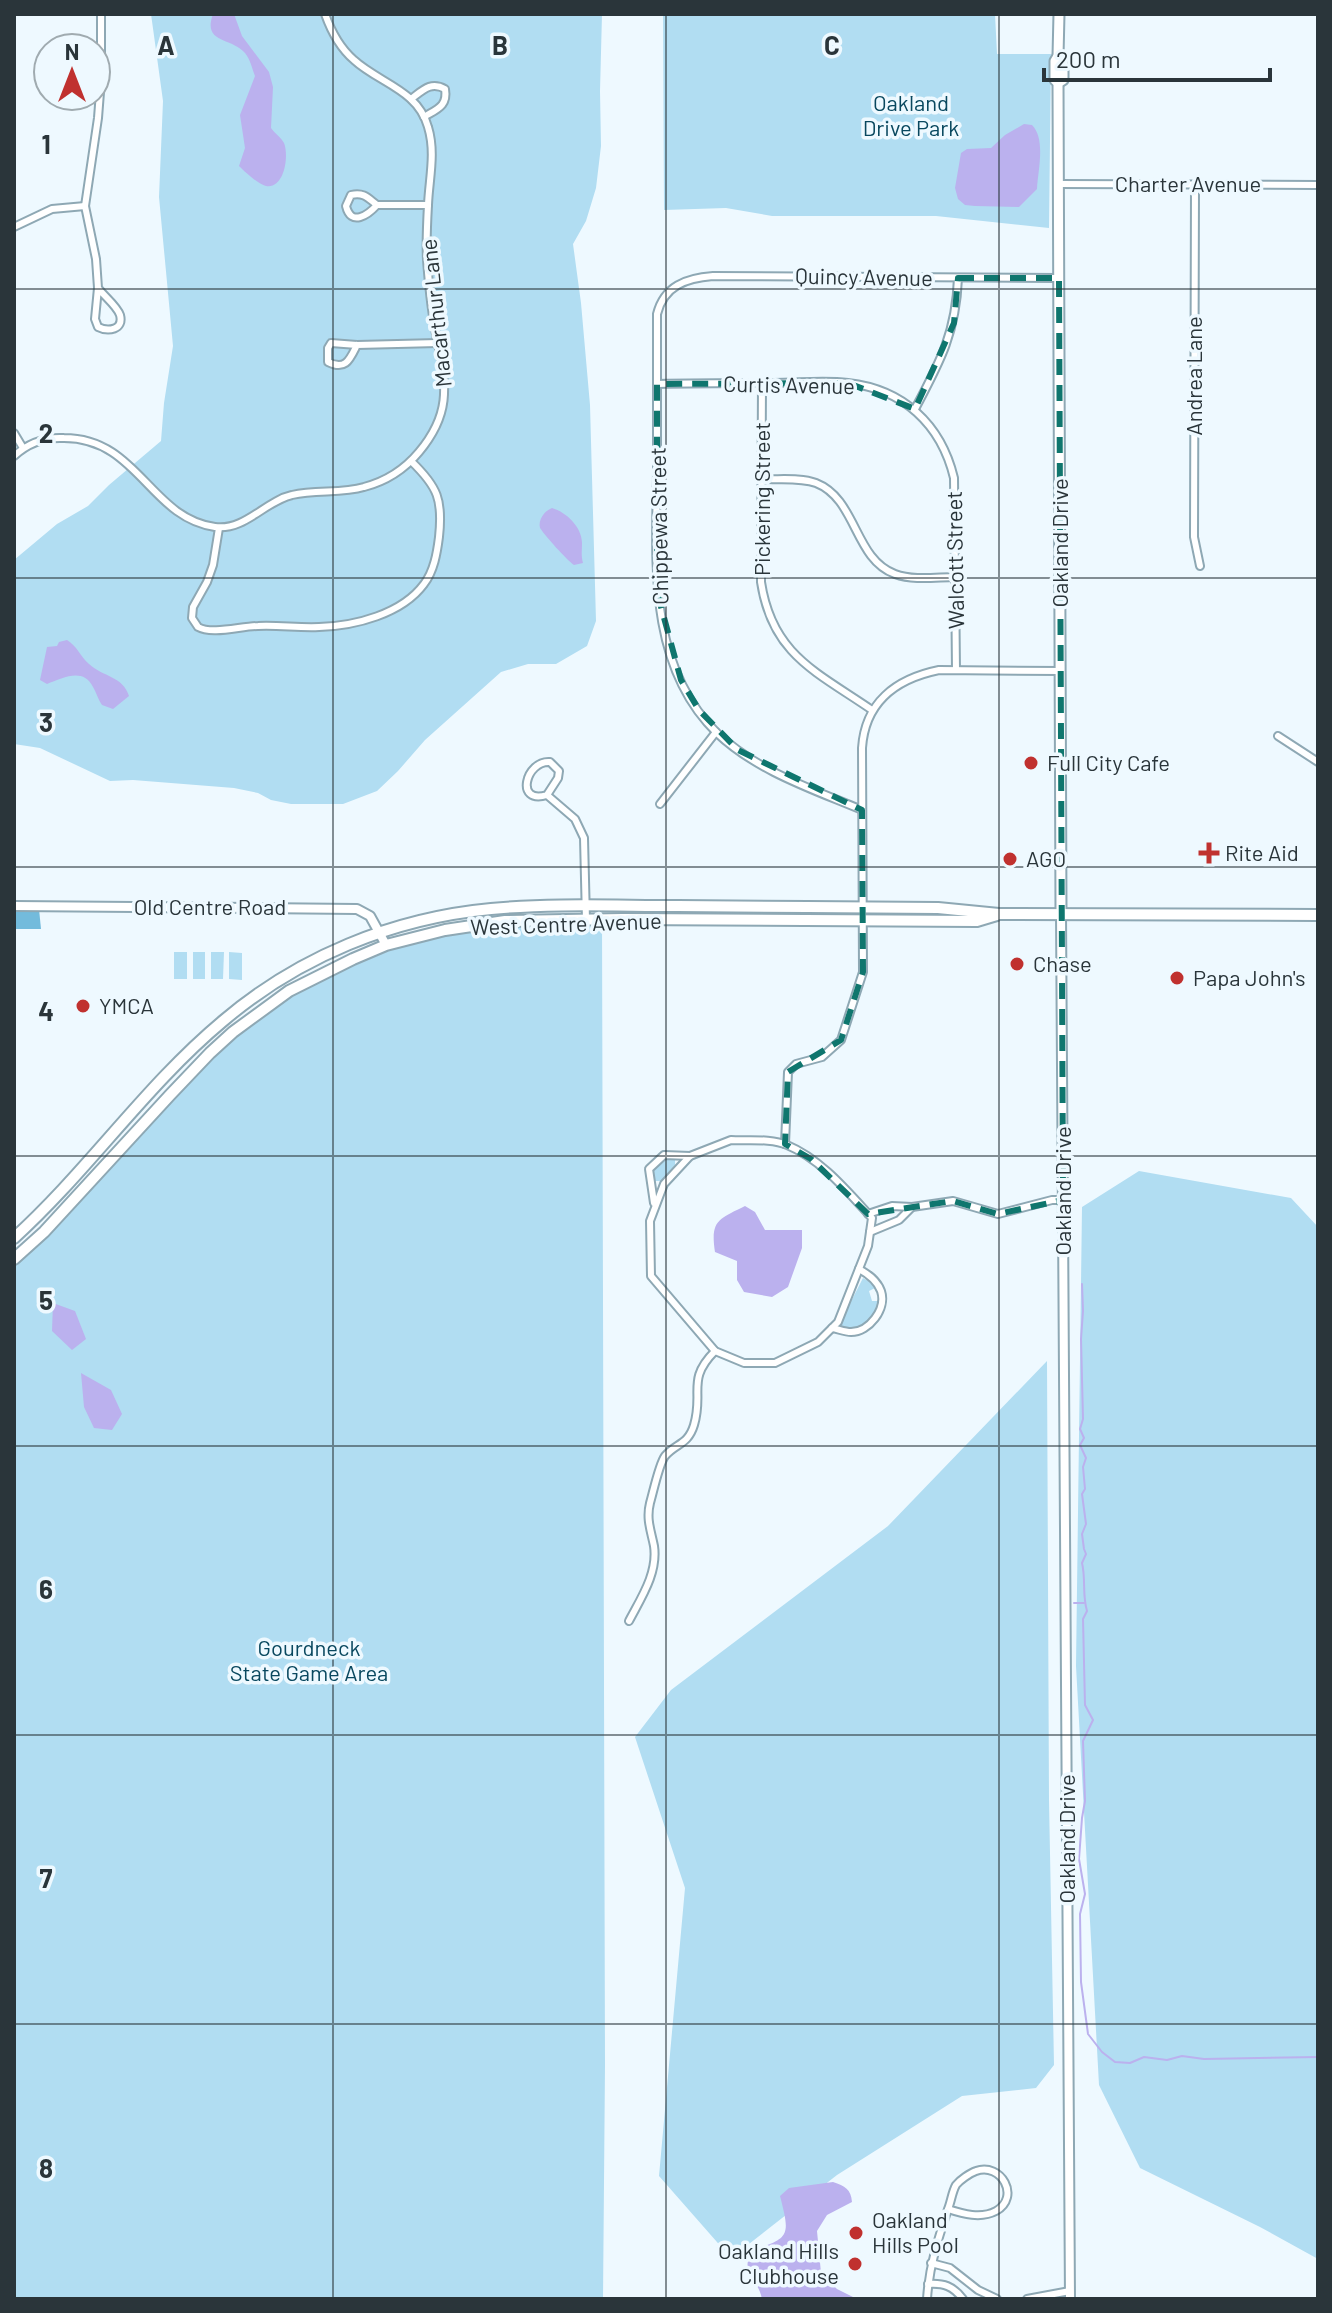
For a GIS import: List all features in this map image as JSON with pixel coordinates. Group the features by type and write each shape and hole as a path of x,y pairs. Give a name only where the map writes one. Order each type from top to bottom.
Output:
{"main road":[{"name":"Oakland Drive","path":"1059,14 1055,80 1058,83 1061,913"},
{"name":"West Centre Avenue","path":"14,1238 224,1019 308,962 380,931 448,915 525,906 862,907 938,908 999,914 1318,915"},
{"name":"West Centre Avenue","path":"14,1259 44,1232 170,1095 233,1032 289,991 386,945 445,930 505,921 977,921 999,914"}],"street":[{"path":"98,288 119,311 119,326 113,330 98,327 95,319 98,288 96,259 85,206 98,118 101,14"},
{"name":"Macarthur Lane","path":"219,528 240,523 284,497 307,491 363,488 395,475 411,461 436,427 445,395 444,368 427,261 432,145 424,117 411,99 393,84 353,59 332,32 325,14"},
{"path":"411,99 429,86 437,85 445,89 447,98 444,105 424,117"},
{"name":"Charter Avenue","path":"1058,184 1318,185"},
{"name":"Andrea Lane","path":"1195,185 1194,537 1200,566"},
{"path":"377,205 366,216 359,217 347,212 346,206 351,195 359,193 377,205 428,205"},
{"path":"14,227 52,209 85,206"},
{"name":"Quincy Avenue","path":"672,288 688,279 713,276 1059,278"},
{"path":"915,409 937,368 954,323 958,278"},
{"name":"Chippewa Street","path":"672,288 659,305 657,314 656,572 665,639 681,680 716,732 760,764 862,810"},
{"path":"357,345 350,361 345,364 339,366 328,362 331,343 438,343"},
{"name":"Pickering Street","path":"762,383 761,582 766,605 781,640 802,661 872,710"},
{"name":"Curtis Avenue","path":"657,384 848,383 890,394 915,409"},
{"name":"Walcott Street","path":"915,409 942,444 954,478 956,670"},
{"path":"14,433 23,448"},
{"path":"14,456 23,448 44,439 59,437 91,441 106,447 130,465 176,511 197,523 219,528 213,565 193,607 192,618 198,627 209,630 345,625 403,604 425,583 432,569 437,553 440,509 432,483 411,461"},
{"path":"761,479 808,481 830,492 880,567 908,577 956,577"},
{"path":"785,1144 788,1072 796,1064 822,1057 841,1040 863,972 862,762 863,735 872,710 894,688 909,679 939,670 1061,671"},
{"path":"660,804 716,732"},
{"path":"1278,736 1318,762"},
{"path":"543,761 550,762 559,771 547,795 535,797 529,794 526,783 543,761"},
{"path":"547,795 575,819 584,838 586,920"},
{"name":"Old Centre Road","path":"14,906 357,909 367,912 380,931"},
{"name":"Oakland Drive","path":"1061,913 1070,2295"},
{"path":"380,931 386,945"},
{"path":"655,1207 649,1169 664,1155 690,1156 731,1140 785,1144 811,1159 872,1218 868,1246 838,1322 818,1342 775,1363 744,1363 715,1351 651,1276 650,1221 664,1184 690,1156"},
{"path":"868,1214 892,1206 912,1207 953,1201 998,1214 1063,1200"},
{"path":"870,1232 899,1220 912,1207"},
{"path":"832,1328 854,1332 872,1324 880,1309 882,1293 872,1277 859,1269"},
{"path":"629,1621 652,1573 654,1546 648,1519 649,1506 665,1457 689,1438 697,1412 698,1375 703,1363 715,1351"},
{"path":"927,2299 931,2263 948,2209 957,2185 974,2171 986,2169 998,2172 1006,2181 1008,2194 1003,2205 995,2211 964,2215 948,2209"},
{"path":"931,2263 950,2268 978,2290 997,2299"},
{"path":"928,2284 943,2283 963,2299"},
{"path":"1027,2299 1070,2295"}],"highlighted area":[{"path":"958,278 1059,278 1063,1200 998,1214 953,1201 868,1214 811,1159 785,1144 788,1072 841,1040 863,972 862,810 738,750 699,710 681,680 657,592 657,384 848,383 915,409 954,323"}],"green space":[{"path":"151,14 602,14 601,146 596,188 586,221 573,244 590,405 596,621 587,646 556,664 528,664 501,672 425,740 377,791 343,804 291,804 234,788 110,781 40,748 14,744 14,560 57,524 88,506 161,441 173,346 159,197 163,101"},
{"name":"Oakland Drive Park","path":"663,14 995,14 997,54 1051,54 1049,228 936,216 772,216 726,208 664,210"},
{"name":"Gourdneck State Game Area","path":"536,915 602,917 603,2299 14,2299 14,1256 40,1234 226,1034 295,983 452,925"},
{"path":"174,952 187,952 187,979 174,979"},
{"path":"193,952 205,952 205,979 193,979"},
{"path":"211,952 224,952 223,979 211,979"},
{"path":"229,952 242,953 242,980 229,979"},
{"path":"669,1157 675,1159 675,1165 661,1181 654,1181 656,1165"},
{"path":"1139,1171 1291,1198 1318,1227 1318,2259 1140,2168 1099,2085 1076,1666 1082,1207"},
{"path":"863,1278 875,1288 869,1291 872,1301 878,1301 874,1314 861,1326 842,1328 840,1323"},
{"path":"1047,1361 1054,2065 1036,2088 962,2096 837,2175 731,2258 659,2176 685,1888 635,1737 671,1690 888,1526"}],"shaded area":[{"path":"213,14 234,14 242,36 269,72 273,87 271,128 284,143 286,155 281,177 272,186 259,183 239,166 245,148 240,115 255,76 245,53 215,35 211,24"},
{"path":"1024,124 1032,125 1039,138 1037,189 1019,207 965,205 958,199 955,188 961,153 967,149 991,148"},
{"path":"552,508 568,517 579,531 583,563 574,565 540,528 542,516"},
{"path":"67,640 89,664 122,684 129,696 113,709 102,705 84,677 72,676 47,684 40,680 47,647"},
{"path":"14,909 39,909 41,929 14,929"},
{"path":"745,1206 755,1212 765,1230 802,1230 802,1248 788,1287 772,1297 744,1292 737,1280 737,1261 715,1252 714,1233 718,1222"},
{"path":"53,1303 75,1311 86,1339 72,1350 52,1331"},
{"path":"81,1373 111,1390 122,1414 112,1430 94,1428 84,1407"},
{"path":"833,2182 847,2189 852,2202 827,2215 817,2231 821,2273 837,2289 857,2299 762,2299 749,2272 748,2259 751,2250 774,2242 784,2234 786,2227 780,2196 789,2188"}],"waterway":[{"path":"1082,1284 1083,1419 1080,1429 1084,1438 1080,1445 1086,1458 1083,1467 1085,1489 1082,1494 1086,1524 1082,1534 1086,1554 1082,1563 1087,1611 1083,1619 1085,1705 1093,1720 1083,1741 1085,1801 1079,1859 1085,1894 1080,1914 1081,1982 1088,2034 1102,2052 1115,2062 1130,2063 1144,2057 1167,2060 1182,2056 1204,2059 1318,2057"},
{"path":"1074,1603 1084,1603"}],"place":[{"name":"Full City Cafe","path":"1031,763"},
{"name":"Rite Aid","path":"1209,853"},
{"name":"AGO","path":"1010,859"},
{"name":"Chase","path":"1017,964"},
{"name":"Papa John's","path":"1177,978"},
{"name":"YMCA","path":"83,1006"},
{"name":"Oakland Hills Pool","path":"856,2233"},
{"name":"Oakland Hills Clubhouse","path":"855,2264"}]}
